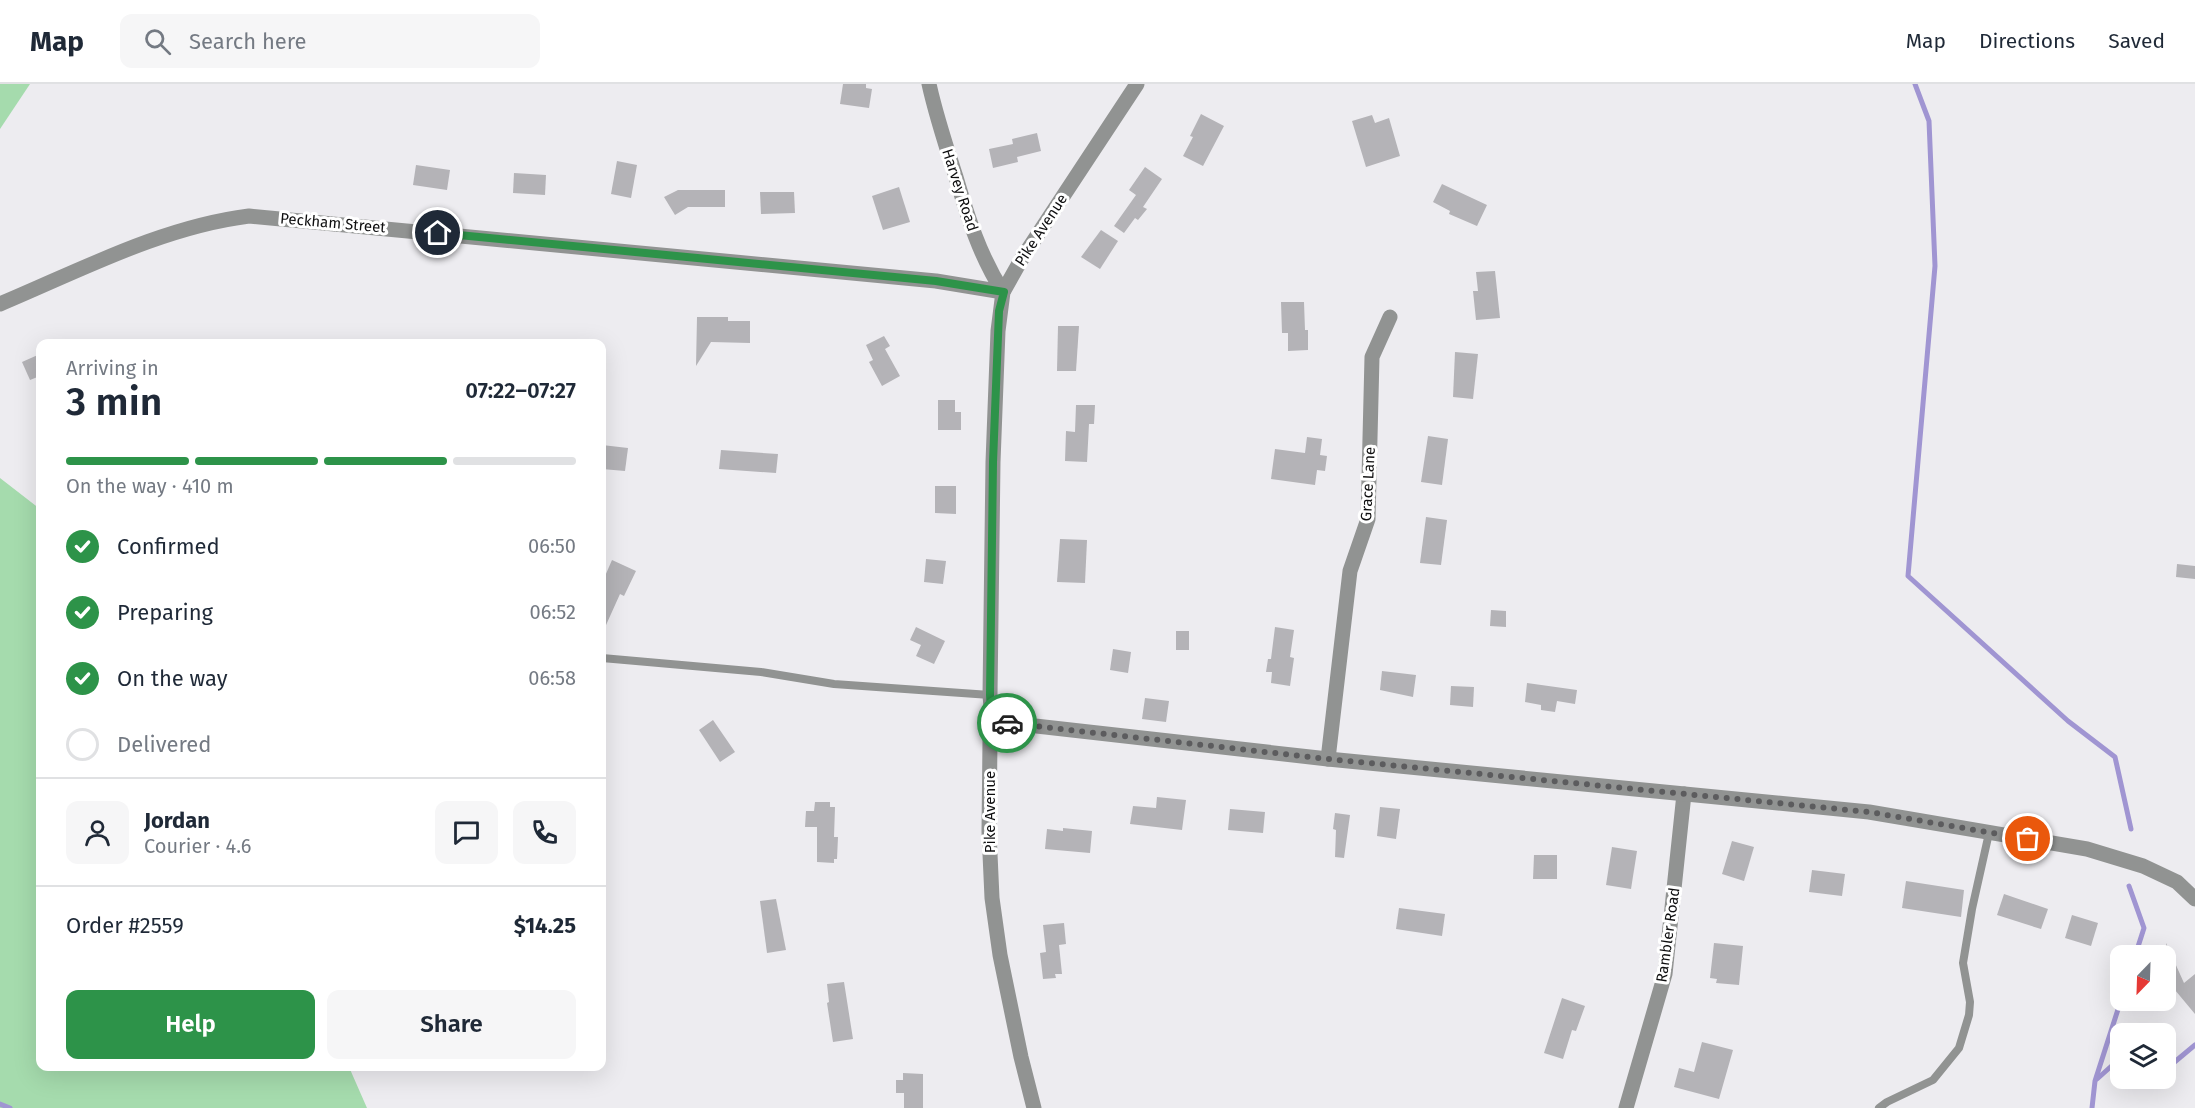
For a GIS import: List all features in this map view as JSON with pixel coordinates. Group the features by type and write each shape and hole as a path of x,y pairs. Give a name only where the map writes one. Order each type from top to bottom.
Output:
{"street":[{"name":"Harvey Road","path":"929,84 971,226 988,268 1004,292"},
{"name":"Pike Avenue","path":"1034,1108 1000,955 992,898 989,832 993,462 999,311 1004,292 1021,260 1137,84"},
{"name":"Peckham Street","path":"0,304 177,231 217,220 249,216 936,281 1004,292"},
{"name":"Grace Lane","path":"1328,759 1350,571 1368,519 1372,357 1390,317"},
{"path":"992,721 1328,759 1869,812 2087,849 2143,866 2177,882 2195,899"},
{"name":"Rambler Road","path":"1626,1108 1665,974 1684,794"}],"lane":[{"path":"606,658 761,672 834,684 990,695"},
{"path":"1878,1108 1933,1080 1949,1062 1962,1040 1970,1002 1963,963 1989,833"}],"green space":[{"path":"0,84 30,84 0,129"},
{"path":"0,478 36,506 36,1071 351,1071 367,1108 0,1108"}],"building":[{"path":"843,84 866,84 866,88 872,89 869,108 840,104"},
{"path":"1201,114 1224,126 1203,166 1183,156"},
{"path":"1372,115 1375,123 1389,118 1400,156 1366,167 1352,121"},
{"path":"1037,133 1041,151 1017,157 1018,162 993,168 989,149 1013,144 1012,139"},
{"path":"617,161 637,165 631,198 611,194"},
{"path":"416,165 450,170 447,190 413,185"},
{"path":"1145,167 1162,179 1143,207 1147,209 1138,220 1135,218 1124,233 1114,226 1136,195 1129,190"},
{"path":"514,173 546,175 545,195 513,193"},
{"path":"1442,184 1487,205 1477,226 1449,214 1450,211 1433,202"},
{"path":"899,187 910,222 883,230 872,196"},
{"path":"678,190 725,190 725,207 688,207 675,215 664,197"},
{"path":"760,192 794,192 795,213 761,214"},
{"path":"1101,230 1118,241 1100,269 1081,257"},
{"path":"1495,271 1500,318 1476,320 1473,291 1478,291 1476,272"},
{"path":"1281,302 1304,302 1308,350 1288,351 1288,333 1282,333"},
{"path":"697,317 728,317 728,321 750,321 750,343 711,342 696,366"},
{"path":"1058,326 1079,326 1076,371 1057,371"},
{"path":"884,336 890,346 885,349 900,376 882,386 869,362 873,360 866,345"},
{"path":"1455,352 1478,354 1473,399 1453,397"},
{"path":"36,356 36,378 30,380 22,362"},
{"path":"938,400 955,400 955,412 961,412 961,430 938,430"},
{"path":"1076,405 1095,405 1094,424 1089,424 1087,462 1065,461 1066,431 1075,432"},
{"path":"1428,436 1448,439 1442,485 1421,482"},
{"path":"1307,437 1322,439 1320,455 1327,456 1325,471 1317,470 1315,485 1271,479 1275,449 1305,453"},
{"path":"606,445 628,448 625,471 606,469"},
{"path":"721,450 778,454 776,473 719,469"},
{"path":"935,486 956,486 956,514 935,513"},
{"path":"1426,517 1447,520 1441,565 1420,563"},
{"path":"1060,539 1087,540 1085,583 1057,582"},
{"path":"926,559 946,561 943,584 924,582"},
{"path":"612,560 636,571 624,596 620,594 606,625 606,574"},
{"path":"2177,564 2195,566 2195,579 2176,577"},
{"path":"1491,610 1506,611 1506,627 1490,626"},
{"path":"916,627 945,641 934,664 916,656 921,645 910,640"},
{"path":"1275,627 1294,630 1290,657 1294,658 1290,686 1271,683 1272,672 1266,672 1268,659 1271,659"},
{"path":"1176,631 1189,631 1189,650 1176,650"},
{"path":"1113,649 1131,652 1128,673 1110,670"},
{"path":"1382,671 1416,675 1413,697 1380,690"},
{"path":"1527,683 1577,690 1575,704 1557,701 1555,712 1541,710 1541,705 1525,702"},
{"path":"1451,686 1474,687 1473,707 1450,705"},
{"path":"1145,698 1169,701 1166,722 1142,719"},
{"path":"713,720 735,752 720,762 699,730"},
{"path":"1157,797 1186,800 1182,830 1130,824 1133,806 1156,808"},
{"path":"815,802 830,802 830,807 835,807 834,837 838,837 837,859 834,859 834,863 817,862 817,827 805,827 806,811 814,811"},
{"path":"1380,807 1400,809 1396,839 1377,836"},
{"path":"1230,809 1265,812 1263,833 1228,830"},
{"path":"1335,813 1350,815 1344,858 1335,857 1336,830 1333,829"},
{"path":"1063,828 1092,831 1090,853 1045,849 1047,829 1063,831"},
{"path":"1732,841 1754,847 1744,881 1722,874"},
{"path":"1612,847 1637,851 1631,889 1606,885"},
{"path":"1534,855 1557,855 1557,879 1533,879"},
{"path":"1812,870 1845,874 1842,896 1809,892"},
{"path":"1906,881 1964,890 1961,917 1902,908"},
{"path":"2004,894 2048,909 2041,929 1997,915"},
{"path":"776,899 786,950 767,953 760,901"},
{"path":"1399,908 1445,914 1442,936 1396,929"},
{"path":"2072,915 2098,923 2091,946 2065,938"},
{"path":"1064,923 1066,944 1059,945 1062,974 1055,974 1056,978 1043,979 1040,953 1046,952 1043,925"},
{"path":"1714,943 1743,946 1739,985 1716,983 1717,979 1710,978"},
{"path":"2176,965 2184,983 2195,974 2195,1014 2176,991"},
{"path":"844,982 853,1039 833,1042 827,1003 829,1002 827,984"},
{"path":"1562,998 1585,1006 1576,1031 1572,1030 1563,1059 1544,1053"},
{"path":"1702,1042 1733,1050 1719,1099 1674,1087 1679,1068 1694,1072"},
{"path":"903,1073 923,1074 923,1108 904,1108 904,1093 896,1093 896,1080 903,1080"}],"waterway":[{"path":"1915,84 1929,121 1935,266 1908,576 2068,721 2115,757 2131,829"},
{"path":"2129,886 2144,928 2139,945"},
{"path":"2092,1108 2095,1081 2117,1011"},
{"path":"2176,1061 2195,1045"},
{"path":"2097,1079 2110,1067"},
{"path":"0,1104 10,1108"}],"way so far":[{"path":"1007,723 1328,759 1869,812 2028,839"}],"route":[{"path":"438,233 936,281 1004,292 999,311 993,462 990,695 992,721 1007,723"}]}
